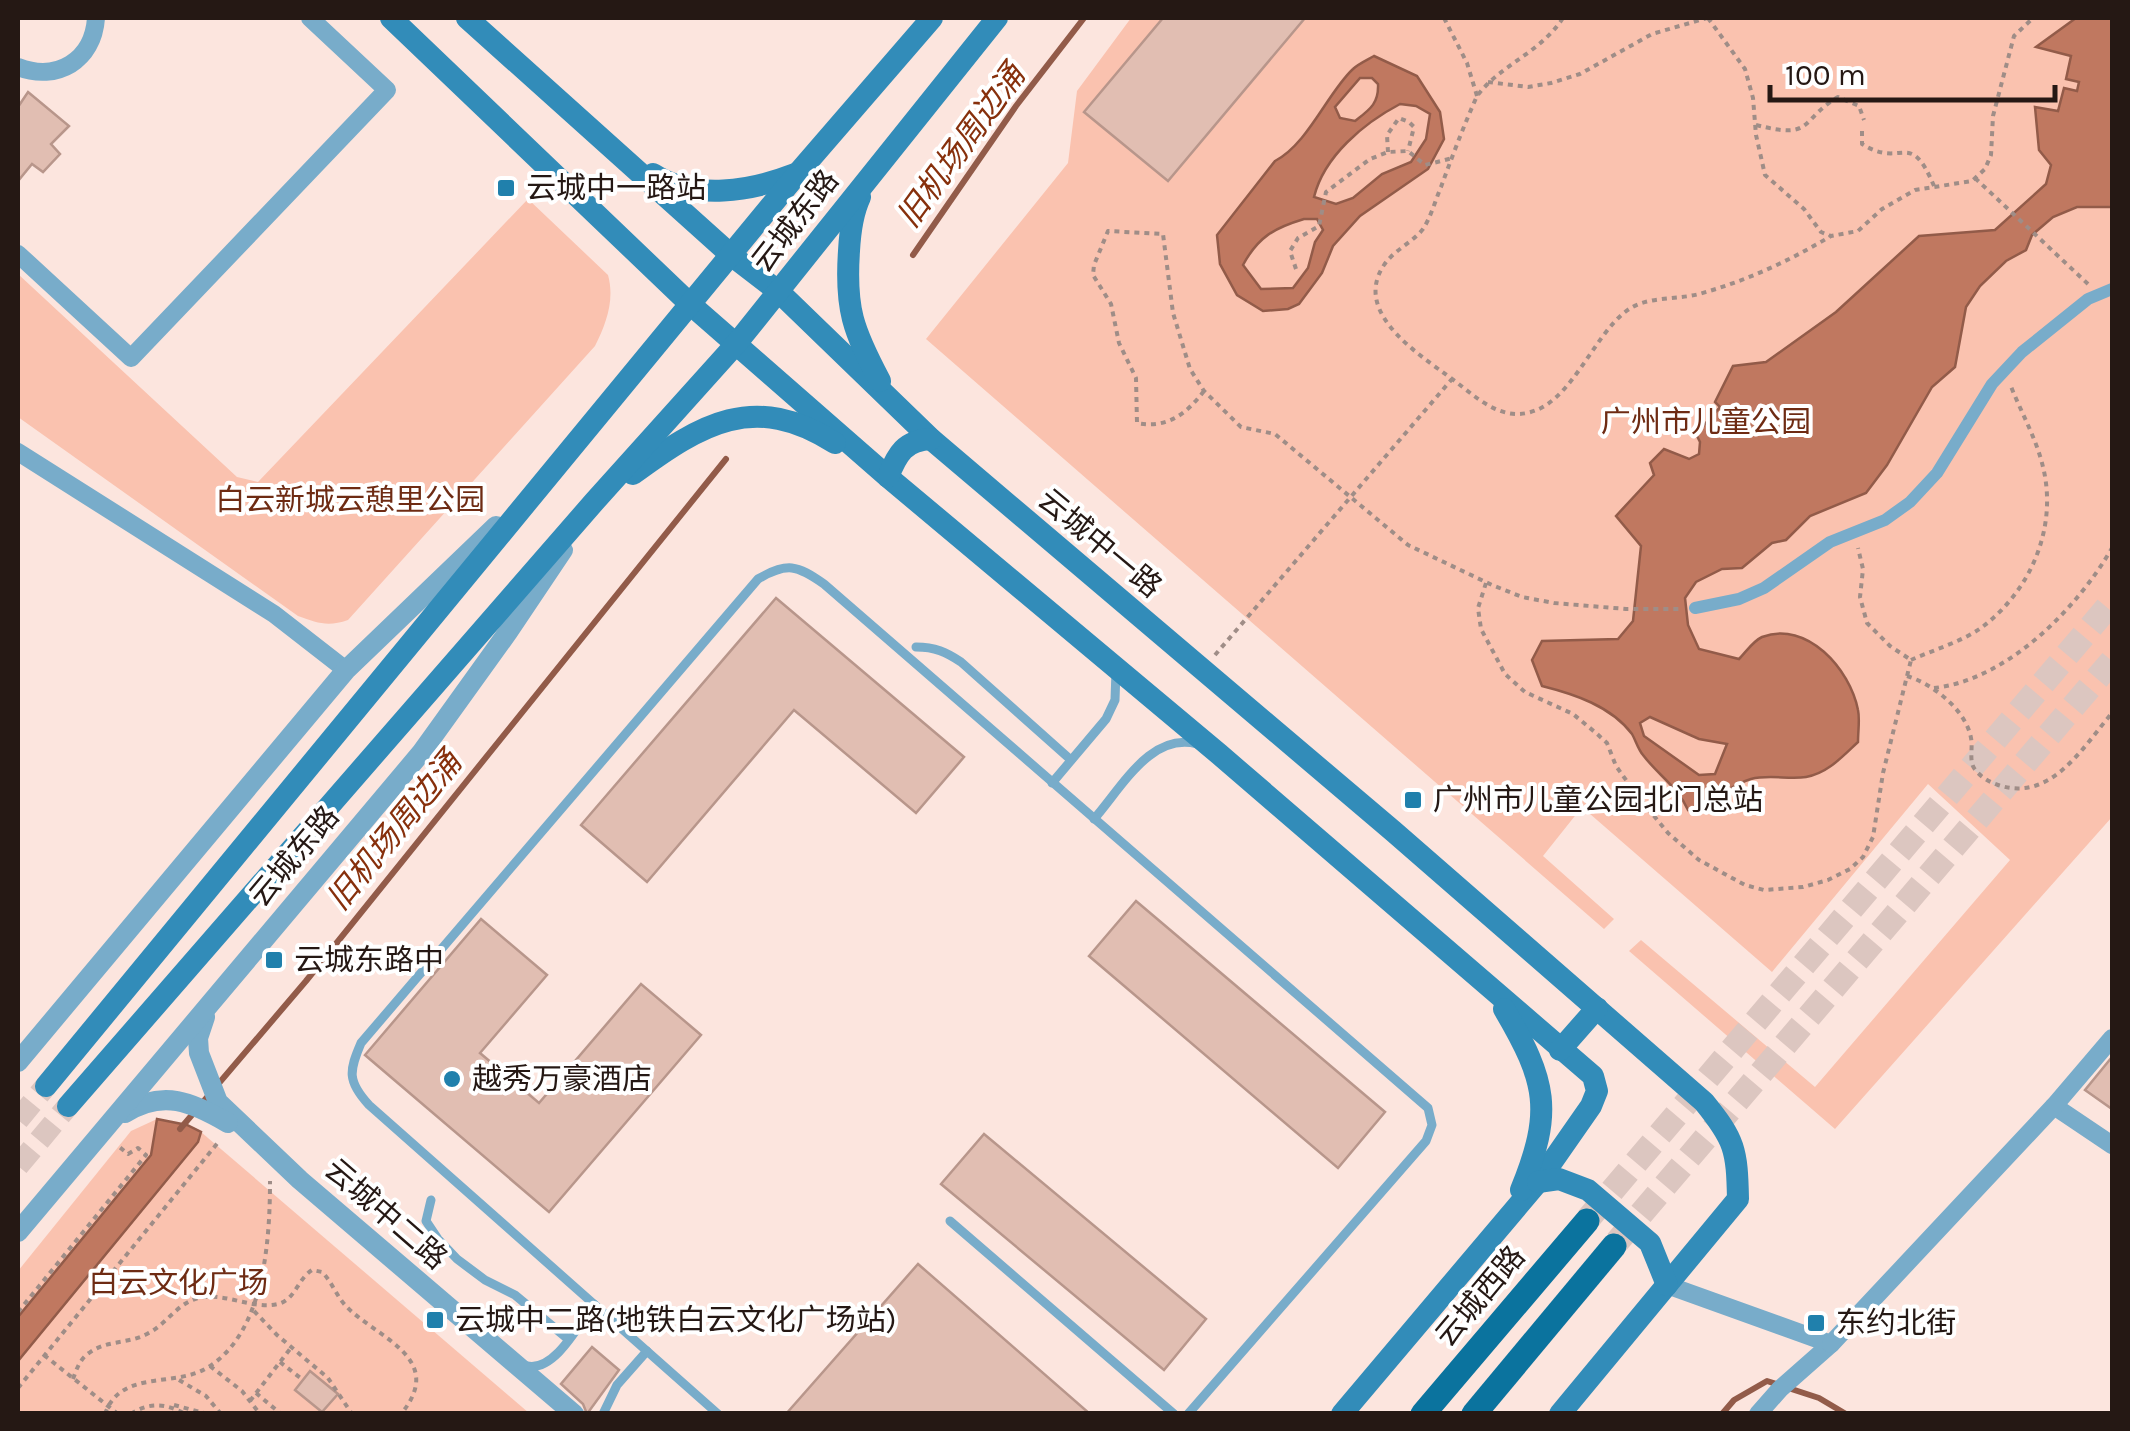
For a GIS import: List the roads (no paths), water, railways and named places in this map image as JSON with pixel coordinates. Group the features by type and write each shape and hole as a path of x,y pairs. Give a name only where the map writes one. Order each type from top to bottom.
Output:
{"main road":[{"path":"391,18 690,304 1593,1076 1596,1090 1591,1106 1538,1182 1342,1414"},
{"name":"云城中一路","path":"468,18 731,255 778,292 931,439 1597,1008 1704,1102 1729,1132 1737,1166 1738,1199 1560,1414"},
{"name":"云城东路","path":"46,1086 798,173 932,18"},
{"name":"云城东路","path":"68,1106 736,344 998,18"},
{"path":"616,150 664,182 704,191 752,187 798,173"},
{"path":"868,177 855,207 850,234 848,307 859,341 888,398"},
{"path":"594,502 694,431 747,416 802,426 888,477"},
{"path":"888,477 901,449 918,439 931,439"},
{"path":"1492,989 1529,1052 1542,1108 1540,1140 1512,1215"},
{"path":"1560,1050 1597,1008"},
{"path":"1538,1182 1558,1179 1588,1190 1650,1244 1667,1284"},
{"name":"云城西路","path":"1423,1414 1587,1221"},
{"path":"1474,1414 1614,1246"}],"street":[{"path":"18,68 51,73 69,67 93,39 96,18"},
{"path":"18,254 131,358 387,90 310,18"},
{"path":"1695,608 1728,602 1764,588 1830,542 1885,520 1910,502 1938,473 2004,370 2063,317 2106,292"},
{"path":"18,452 274,614 346,670"},
{"name":"云城东路","path":"18,1062 346,670 552,472"},
{"name":"云城东路","path":"18,1232 110,1134 229,981 421,753 594,502"},
{"path":"229,981 202,1020 199,1053 218,1102 251,1137"},
{"path":"1758,1414 1831,1344 2054,1106 2112,1038"},
{"path":"110,1134 142,1103 155,1099 192,1105 251,1137"},
{"path":"2054,1106 2112,1145"},
{"name":"云城中二路","path":"251,1137 574,1414"},
{"path":"18,1216 41,1204"},
{"path":"1667,1284 1831,1344"}],"lane":[{"path":"718,1414 369,1104 356,1090 350,1068 361,1043 758,579 776,568 800,567 1428,1108 1432,1126 1426,1141 1188,1414"},
{"path":"916,648 946,652 961,662 1071,760"},
{"path":"1052,783 1106,719 1115,700 1116,668"},
{"path":"1094,819 1156,748 1179,739 1210,746"},
{"path":"431,1200 426,1221 438,1239 485,1280 515,1295 568,1338"},
{"path":"950,1221 1174,1414"},
{"path":"514,1364 536,1368 548,1363 594,1304"},
{"path":"603,1414 617,1385 647,1351"}],"waterway":[{"name":"旧机场周边涌","path":"913,255 1016,106 1084,18"},
{"name":"旧机场周边涌","path":"180,1129 306,981 726,459"},
{"name":"旧机场周边涌","path":"1722,1414 1734,1400 1767,1381 1819,1398 1846,1414"}],"tunnel":[{"path":"1588,1219 2112,602"},
{"path":"1617,1242 2112,661"},
{"path":"18,1120 46,1086"},
{"path":"18,1166 68,1106"}],"place":[{"name":"云城中一路站","path":"506,188"},
{"name":"广州市儿童公园北门总站","path":"1413,800"},
{"name":"云城东路中","path":"274,960"},
{"name":"越秀万豪酒店","path":"452,1079"},
{"name":"云城中二路(地铁白云文化广场站)","path":"435,1320"},
{"name":"东约北街","path":"1816,1323"}],"park label":[{"name":"广州市儿童公园","path":"1706,422"},
{"name":"白云新城云憩里公园","path":"350,500"},
{"name":"白云文化广场","path":"178,1283"}]}
